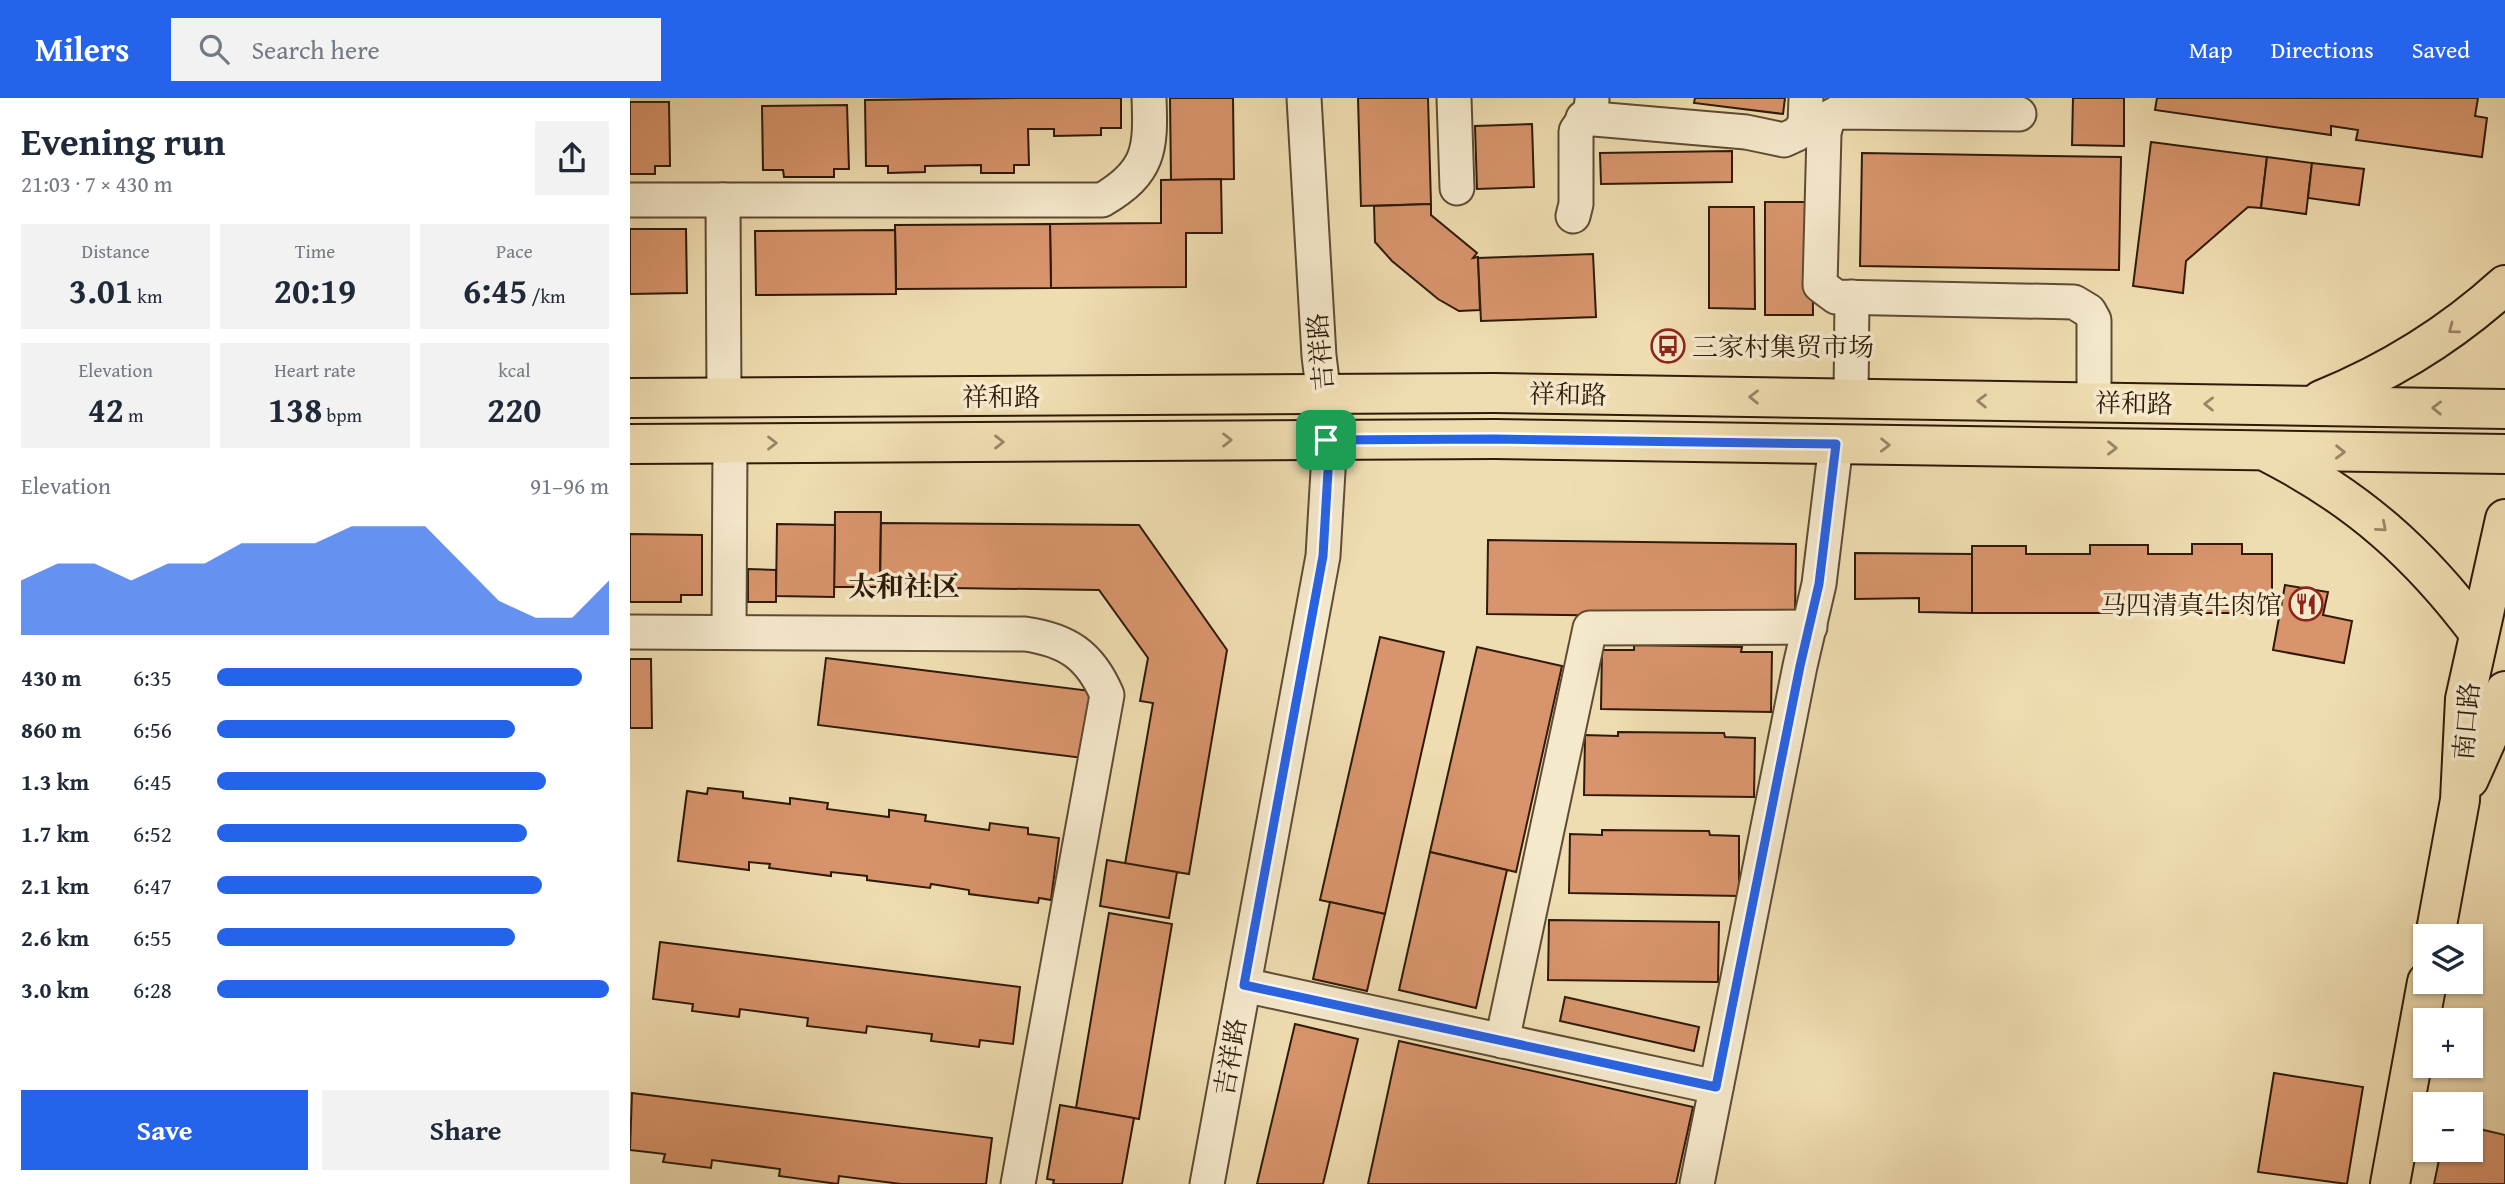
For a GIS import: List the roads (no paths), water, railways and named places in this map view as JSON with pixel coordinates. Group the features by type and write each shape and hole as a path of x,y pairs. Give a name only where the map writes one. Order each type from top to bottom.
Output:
{"main road":[{"path":"2306,406 2397,365 2440,338 2505,285"},
{"name":"祥和路","path":"630,398 1494,393 2505,409"},
{"name":"祥和路","path":"630,444 1494,439 2505,454"},
{"path":"2264,450 2334,491 2368,515 2428,570 2479,633"},
{"name":"南口路","path":"2437,924 2460,800 2465,699 2505,519"},
{"name":"南口路","path":"2460,800 2501,707 2505,691"},
{"path":"2390,1184 2425,994"}],"street":[{"path":"630,200 1102,200 1129,180 1146,153 1151,138 1149,98"},
{"name":"吉祥路","path":"1207,1184 1323,556 1328,471 1304,98"},
{"path":"1454,98 1457,188"},
{"path":"1573,216 1576,204 1576,131 1588,108 1784,140 1797,134 1805,124 1806,98"},
{"path":"2019,114 1839,112 1828,118 1824,133 1820,285 1836,297 2074,302 2089,311 2094,320 2094,402"},
{"path":"723,200 724,398"},
{"path":"1851,398 1852,297"},
{"path":"729,632 730,443"},
{"path":"1697,1184 1819,584 1836,444"},
{"path":"1502,1041 1590,628 1810,627"},
{"path":"630,632 1025,634 1062,643 1079,653 1100,679 1107,695 1018,1184"},
{"path":"1244,985 1716,1087"}],"place":[{"name":"三家村集贸市场","path":"1668,346"},
{"name":"马四清真牛肉馆","path":"2306,604"}],"district":[{"name":"太和社区","path":"904,585"}]}
